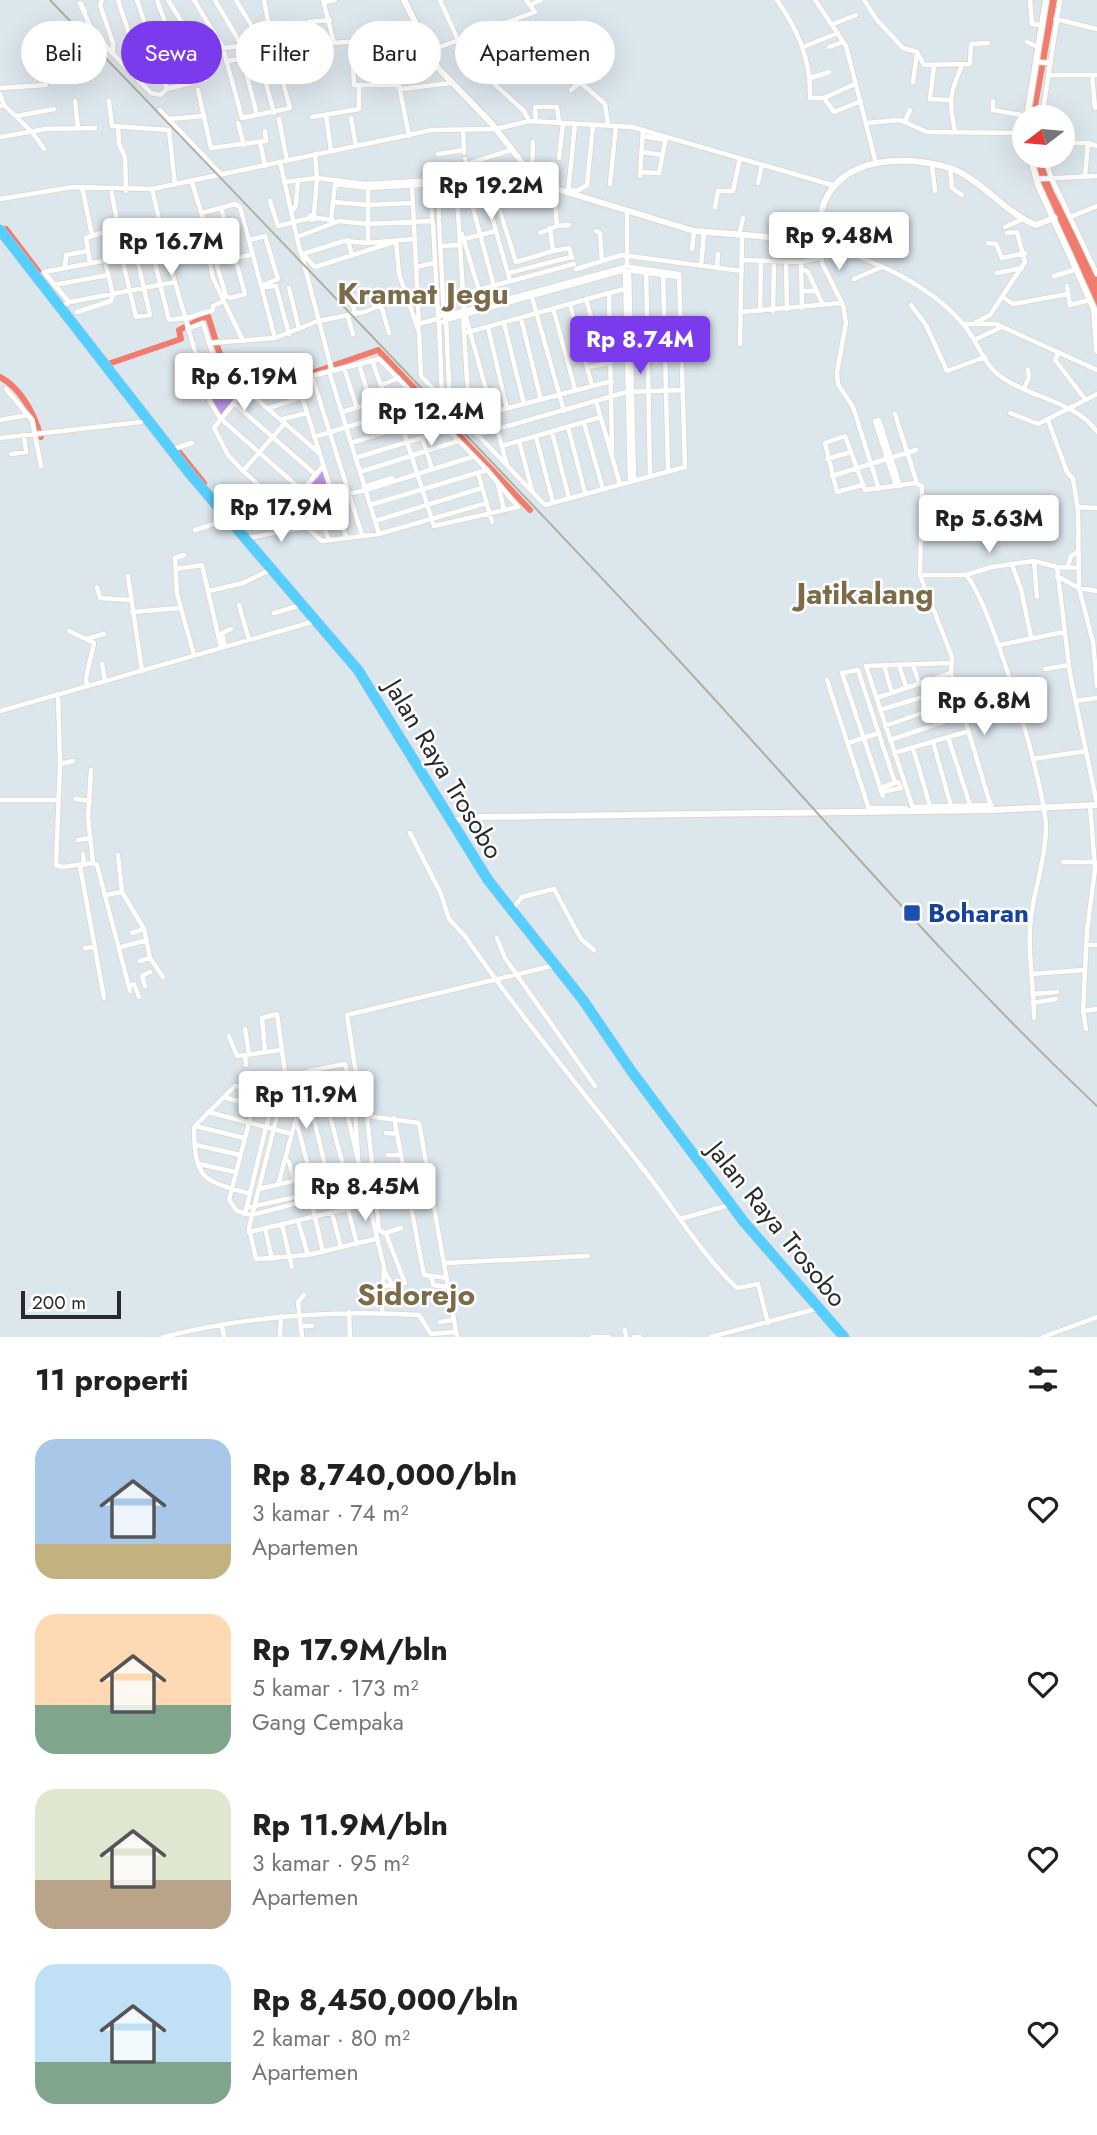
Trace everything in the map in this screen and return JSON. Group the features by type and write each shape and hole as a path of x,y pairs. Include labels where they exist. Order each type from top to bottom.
{"highway":[{"name":"Jalan Raya Trosobo","path":"1,233 64,305 171,449 246,539 268,571 358,670 453,820 484,881 555,967 719,1190 815,1309 844,1337"},
{"name":"Jalan Raya Trosobo","path":"1,233 141,422 171,449 219,505 268,571 372,697 514,909 726,1206 839,1337"}],"main road":[{"path":"404,0 414,21"},
{"path":"1029,105 1046,0"},
{"path":"441,69 532,173 554,189 694,231 820,241 819,211 832,185 837,179 876,161 950,168 1023,219 1036,225 1054,218"},
{"path":"1033,168 1074,270 1091,299 1097,351"},
{"path":"453,820 870,810 1045,809 1095,805"}],"street":[{"path":"102,0 100,5 113,43 113,53"},
{"path":"118,0 125,21"},
{"path":"137,0 167,89"},
{"path":"157,0 165,21"},
{"path":"168,0 200,51 236,47"},
{"path":"194,0 223,48 242,118 290,108 283,84"},
{"path":"215,0 236,36"},
{"path":"236,0 249,21"},
{"path":"264,0 268,21"},
{"path":"335,0 323,1 334,43 348,42"},
{"path":"440,0 455,32"},
{"path":"511,21 535,12 528,2 541,0"},
{"path":"777,0 793,23 803,47 810,78 810,98 824,98 855,84"},
{"path":"815,0 843,42 876,161"},
{"path":"864,0 877,20 903,48 917,52"},
{"path":"1030,0 1032,24 1041,25"},
{"path":"1044,105 1060,0"},
{"path":"85,11 92,31 121,61"},
{"path":"833,24 856,15"},
{"path":"1056,19 1097,29"},
{"path":"320,21 330,20"},
{"path":"803,47 838,33"},
{"path":"829,47 843,42"},
{"path":"917,52 922,64 970,64 971,44 988,43"},
{"path":"1027,43 1038,47"},
{"path":"913,82 917,52"},
{"path":"226,61 236,60"},
{"path":"1037,62 1049,63"},
{"path":"955,131 949,100 962,65"},
{"path":"934,66 930,99 949,100"},
{"path":"810,78 829,72"},
{"path":"1049,75 1095,75 1095,108"},
{"path":"400,89 452,82"},
{"path":"571,90 580,82 605,104 608,125"},
{"path":"143,84 152,95 184,84"},
{"path":"249,84 257,115"},
{"path":"266,84 274,113"},
{"path":"353,84 397,84 408,136"},
{"path":"494,84 520,107 529,121"},
{"path":"0,88 46,85"},
{"path":"312,117 359,109 359,85"},
{"path":"198,90 211,148 266,141 265,131"},
{"path":"0,94 2,105 17,116 44,149"},
{"path":"824,98 834,112 861,101"},
{"path":"75,101 78,128"},
{"path":"109,101 112,125 169,130 175,185"},
{"path":"993,101 993,110 1012,113"},
{"path":"520,107 558,108 561,123 559,158"},
{"path":"535,107 536,121"},
{"path":"17,116 54,109"},
{"path":"160,110 221,174"},
{"path":"905,121 910,110"},
{"path":"326,115 331,150"},
{"path":"169,119 204,116"},
{"path":"351,118 356,146"},
{"path":"279,119 287,161"},
{"path":"0,199 82,187 126,191 152,189 432,130 496,129 529,121 616,126 832,185"},
{"path":"867,123 905,121 928,132 1012,133"},
{"path":"238,123 244,145"},
{"path":"575,124 568,192 588,187 593,125"},
{"path":"118,126 119,144 125,157 126,191"},
{"path":"610,184 616,126"},
{"path":"0,137 95,128"},
{"path":"463,130 468,180 494,286"},
{"path":"643,133 640,174 659,173 665,138"},
{"path":"260,142 265,166"},
{"path":"532,173 533,142"},
{"path":"1075,143 1097,146"},
{"path":"1085,176 1088,143"},
{"path":"439,154 465,156 511,150"},
{"path":"642,152 662,155"},
{"path":"313,216 317,178 315,154"},
{"path":"715,207 718,191 733,191 740,158"},
{"path":"280,162 342,412 379,534"},
{"path":"452,164 461,230 464,313 507,465"},
{"path":"758,183 762,165"},
{"path":"932,165 935,191"},
{"path":"950,168 952,188 962,195"},
{"path":"1048,168 1097,274"},
{"path":"335,182 456,182 489,176 516,262 568,247 579,279"},
{"path":"1036,179 1097,176"},
{"path":"284,182 317,178 368,188 412,186 430,182"},
{"path":"291,211 296,205 298,180"},
{"path":"468,180 482,181 510,281"},
{"path":"192,182 227,297 244,295 221,208"},
{"path":"331,220 335,182"},
{"path":"430,182 441,246 442,399"},
{"path":"438,182 434,263 450,407"},
{"path":"412,186 421,376 470,428 480,434 545,505 685,467 679,277 627,269 579,279 532,294"},
{"path":"82,187 92,235"},
{"path":"368,188 368,243"},
{"path":"111,189 117,221 134,255 151,315 139,318 129,292 122,258"},
{"path":"152,189 186,324 209,400 220,418 314,502 329,540"},
{"path":"554,189 557,226"},
{"path":"270,201 278,226 313,216 367,224 435,220"},
{"path":"334,202 368,205 412,203"},
{"path":"202,214 239,206 263,286 275,338"},
{"path":"1070,216 1097,206"},
{"path":"627,211 630,392"},
{"path":"202,214 211,272 243,341"},
{"path":"740,344 740,236 743,218"},
{"path":"975,323 991,314 1023,268 1025,253 1017,232 1006,230 1023,219"},
{"path":"494,223 503,220"},
{"path":"134,221 149,252 169,320 186,324 203,323 220,378"},
{"path":"297,237 340,221"},
{"path":"540,233 557,226 569,225"},
{"path":"550,228 553,251"},
{"path":"461,230 479,290"},
{"path":"464,239 496,230"},
{"path":"596,231 600,233 603,261"},
{"path":"691,249 694,231"},
{"path":"90,263 86,239 92,235 106,233 114,259"},
{"path":"701,266 704,233"},
{"path":"250,240 265,236 278,279 263,286"},
{"path":"302,253 348,240 368,243 413,239"},
{"path":"348,240 352,256"},
{"path":"879,489 853,407 838,384 838,362 846,323 842,303 820,258 820,241 882,267 926,290 964,324 1000,376 1024,390 1069,409 1097,432"},
{"path":"302,253 316,267 395,242"},
{"path":"395,242 398,270 418,326"},
{"path":"988,243 996,244 1002,258 1025,253"},
{"path":"441,246 460,245"},
{"path":"166,249 44,272 64,305 175,282"},
{"path":"65,267 66,255 88,251"},
{"path":"217,263 253,254"},
{"path":"717,268 718,254"},
{"path":"463,294 603,261 616,255 742,271"},
{"path":"508,273 572,257"},
{"path":"741,260 802,262 820,258"},
{"path":"77,312 107,304 113,295 105,261"},
{"path":"760,311 761,261"},
{"path":"773,311 774,262"},
{"path":"786,262 787,309"},
{"path":"802,262 802,308"},
{"path":"416,267 434,263"},
{"path":"854,279 882,267"},
{"path":"997,273 1023,268"},
{"path":"627,269 625,289 632,481"},
{"path":"418,326 627,269"},
{"path":"802,270 808,272 823,305"},
{"path":"1054,276 1074,270"},
{"path":"646,271 650,475"},
{"path":"663,274 668,471"},
{"path":"54,285 108,275"},
{"path":"263,286 276,286 289,334"},
{"path":"1067,286 1071,305 1091,299"},
{"path":"289,288 299,329"},
{"path":"468,332 625,289"},
{"path":"350,290 355,314"},
{"path":"802,291 816,291"},
{"path":"609,293 612,455"},
{"path":"532,294 564,411"},
{"path":"1004,298 1013,304 1068,294"},
{"path":"211,343 275,338 318,321 348,317 406,295"},
{"path":"586,299 595,331"},
{"path":"186,324 224,301"},
{"path":"740,312 842,303"},
{"path":"570,304 592,385"},
{"path":"911,304 926,325 946,370 985,357"},
{"path":"381,305 389,333"},
{"path":"553,308 575,389"},
{"path":"991,314 996,324"},
{"path":"348,317 353,334"},
{"path":"521,318 541,400"},
{"path":"504,323 524,404"},
{"path":"964,324 996,324 1097,370"},
{"path":"578,336 610,326"},
{"path":"488,327 507,409"},
{"path":"974,340 1002,327"},
{"path":"468,332 470,428"},
{"path":"631,333 682,333"},
{"path":"583,352 610,344"},
{"path":"1059,352 1055,360 1085,400"},
{"path":"254,396 331,369 379,359 519,506 435,526 393,398"},
{"path":"372,360 386,400"},
{"path":"588,367 611,363"},
{"path":"359,364 371,404"},
{"path":"376,370 387,366"},
{"path":"344,368 357,408"},
{"path":"1024,390 1028,370"},
{"path":"189,383 244,375 246,389 319,453"},
{"path":"312,376 362,536"},
{"path":"382,385 398,378"},
{"path":"297,381 346,537"},
{"path":"493,412 612,381"},
{"path":"468,388 480,434"},
{"path":"6,389 29,415 39,434 41,466"},
{"path":"246,389 214,428 228,455 243,471 322,540 379,534 487,503"},
{"path":"480,434 630,392 682,390"},
{"path":"342,412 410,392"},
{"path":"1010,413 1034,424 1048,420 1097,394"},
{"path":"268,408 302,397"},
{"path":"596,401 620,484"},
{"path":"235,404 316,475"},
{"path":"314,437 423,404"},
{"path":"243,471 284,421 307,413"},
{"path":"895,414 917,483 923,489 920,575 949,648 951,673 992,808 970,805 930,806 913,810 866,666 950,663"},
{"path":"0,420 29,415"},
{"path":"351,443 434,416"},
{"path":"502,446 601,417"},
{"path":"889,459 878,420 875,421 898,486"},
{"path":"1048,420 1067,472 1073,478 1078,507 1079,588 1094,647 1097,686"},
{"path":"0,438 141,422"},
{"path":"584,422 603,489"},
{"path":"568,427 585,493"},
{"path":"296,432 311,428"},
{"path":"355,458 447,429"},
{"path":"552,432 569,498"},
{"path":"862,485 837,492 825,443 845,434 865,490 917,483"},
{"path":"11,454 26,452 24,436"},
{"path":"422,437 434,467"},
{"path":"536,437 553,502"},
{"path":"360,472 458,441"},
{"path":"519,441 532,491"},
{"path":"171,449 192,443"},
{"path":"832,476 916,450"},
{"path":"827,459 851,453"},
{"path":"195,530 285,506 314,502 472,456"},
{"path":"302,491 323,466"},
{"path":"370,505 487,470"},
{"path":"478,473 492,522"},
{"path":"498,482 504,510"},
{"path":"219,505 263,486"},
{"path":"375,521 482,488"},
{"path":"1078,507 1097,508"},
{"path":"456,512 459,522"},
{"path":"246,539 308,527"},
{"path":"1068,566 1071,556 1078,552"},
{"path":"184,555 175,558 176,569 181,608 194,655"},
{"path":"920,575 966,575 1034,561 1056,567 1079,568"},
{"path":"1034,561 1037,597"},
{"path":"176,569 202,565 223,647"},
{"path":"1012,565 1021,589 1031,637"},
{"path":"1056,567 1069,665 1095,805 1095,862 1084,970 1083,1011 1086,1029"},
{"path":"209,591 243,583 268,571"},
{"path":"966,575 976,588 999,645 1045,809 1045,842 1030,925 1032,1003 1035,1016"},
{"path":"128,576 142,671"},
{"path":"1057,576 1079,588 1097,591"},
{"path":"97,587 100,598 130,600"},
{"path":"240,605 249,640"},
{"path":"274,613 298,606"},
{"path":"132,612 181,608"},
{"path":"0,711 312,622"},
{"path":"223,647 222,634 231,629"},
{"path":"69,631 89,638 104,634"},
{"path":"999,645 1064,632"},
{"path":"85,687 94,647 89,638"},
{"path":"102,664 106,681"},
{"path":"913,664 919,683"},
{"path":"884,665 892,692"},
{"path":"899,665 906,687"},
{"path":"1045,669 1069,665"},
{"path":"881,792 842,673 857,669 895,783"},
{"path":"876,698 951,673"},
{"path":"827,680 870,810"},
{"path":"880,710 955,687"},
{"path":"58,694 60,764 56,864 62,867 93,863"},
{"path":"1076,701 1097,698"},
{"path":"885,726 959,700"},
{"path":"890,740 964,715"},
{"path":"894,753 969,731"},
{"path":"848,743 879,733"},
{"path":"948,737 970,805"},
{"path":"933,742 951,806"},
{"path":"914,748 930,806"},
{"path":"1032,760 1086,751"},
{"path":"60,764 73,761"},
{"path":"91,770 90,838 93,863 97,865 131,987 139,997"},
{"path":"895,783 900,783 900,790 881,792 895,783"},
{"path":"76,799 90,801"},
{"path":"0,800 58,800"},
{"path":"410,833 451,923 465,936 548,1051 735,1287 758,1284 768,1323"},
{"path":"78,840 90,838"},
{"path":"83,854 82,865 104,998"},
{"path":"118,855 122,892 144,929 150,958 163,977"},
{"path":"1063,862 1095,862"},
{"path":"514,909 522,897 554,889 581,939 594,950"},
{"path":"106,895 122,892"},
{"path":"132,933 144,929"},
{"path":"496,938 505,958 595,1086"},
{"path":"121,947 147,940"},
{"path":"1086,945 1097,945"},
{"path":"85,948 96,947"},
{"path":"140,961 150,958"},
{"path":"163,1337 300,1313 349,1312 419,1315 431,1336 456,1334 419,1123 367,1116 362,1112 347,1014 402,1004 495,979 555,967"},
{"path":"1031,974 1084,970"},
{"path":"131,987 150,972"},
{"path":"142,979 145,986"},
{"path":"1032,995 1057,992"},
{"path":"1032,1003 1056,999"},
{"path":"1083,1011 1097,1009"},
{"path":"265,1052 261,1019 276,1014 283,1081 248,1232 256,1259 308,1255 375,1239"},
{"path":"245,1028 246,1066"},
{"path":"229,1036 236,1055 280,1050"},
{"path":"358,1157 360,1153 354,1098 345,1063 309,1071 283,1081 260,1084 229,1202 237,1211 253,1212 363,1184"},
{"path":"278,1185 309,1071"},
{"path":"246,1211 266,1126 283,1081"},
{"path":"302,1093 350,1081"},
{"path":"250,1194 211,1184 202,1174 198,1163 195,1126 237,1085 258,1089"},
{"path":"224,1097 254,1106"},
{"path":"297,1115 311,1108 354,1098"},
{"path":"344,1101 367,1204 405,1283 384,1286"},
{"path":"327,1105 344,1169"},
{"path":"311,1108 327,1173"},
{"path":"208,1112 292,1135"},
{"path":"297,1115 323,1252"},
{"path":"367,1116 379,1231 375,1239 384,1270 393,1286"},
{"path":"394,1118 424,1275 447,1278"},
{"path":"195,1126 244,1138"},
{"path":"386,1133 397,1134"},
{"path":"196,1145 240,1156"},
{"path":"388,1155 401,1155"},
{"path":"285,1159 289,1162 294,1181"},
{"path":"198,1163 235,1172"},
{"path":"259,1189 359,1165"},
{"path":"248,1232 367,1204"},
{"path":"680,1219 726,1206"},
{"path":"348,1209 357,1244"},
{"path":"332,1213 341,1247"},
{"path":"299,1221 308,1255"},
{"path":"282,1225 292,1267"},
{"path":"265,1228 272,1259"},
{"path":"379,1231 401,1228"},
{"path":"444,1263 587,1256"},
{"path":"383,1313 384,1270"},
{"path":"431,1277 433,1285 448,1287"},
{"path":"301,1337 298,1302 304,1296"},
{"path":"711,1337 815,1309"},
{"path":"349,1312 350,1337"},
{"path":"278,1316 280,1337"},
{"path":"1043,1337 1097,1317"},
{"path":"440,1322 453,1320"},
{"path":"222,1326 224,1337"},
{"path":"301,1326 312,1326"},
{"path":"592,1337 609,1337"},
{"path":"634,1337 640,1337"}],"shaded area":[{"path":"1047,0 1057,0 1038,105 1029,105"},
{"path":"1035,168 1045,168 1052,188 1097,277 1097,334 1094,310 1079,265"},
{"path":"245,376 245,389 221,417 207,396 204,382"},
{"path":"323,466 333,496 314,501 302,491"}],"waterway":[{"path":"6,229 38,271"},
{"path":"108,364 181,339 179,330 208,316 222,361 226,364 242,361 247,364 248,384 254,389 277,385 378,350 530,510"},
{"path":"0,377 15,388 26,403 41,437"},
{"path":"180,453 204,483"}],"railway":[{"path":"50,0 673,654 987,997 1097,1106"}],"place":[{"name":"Boharan","path":"912,913"}],"district":[{"name":"Kramat Jegu","path":"423,294"},
{"name":"Jatikalang","path":"865,594"},
{"name":"Sidorejo","path":"416,1295"}]}
